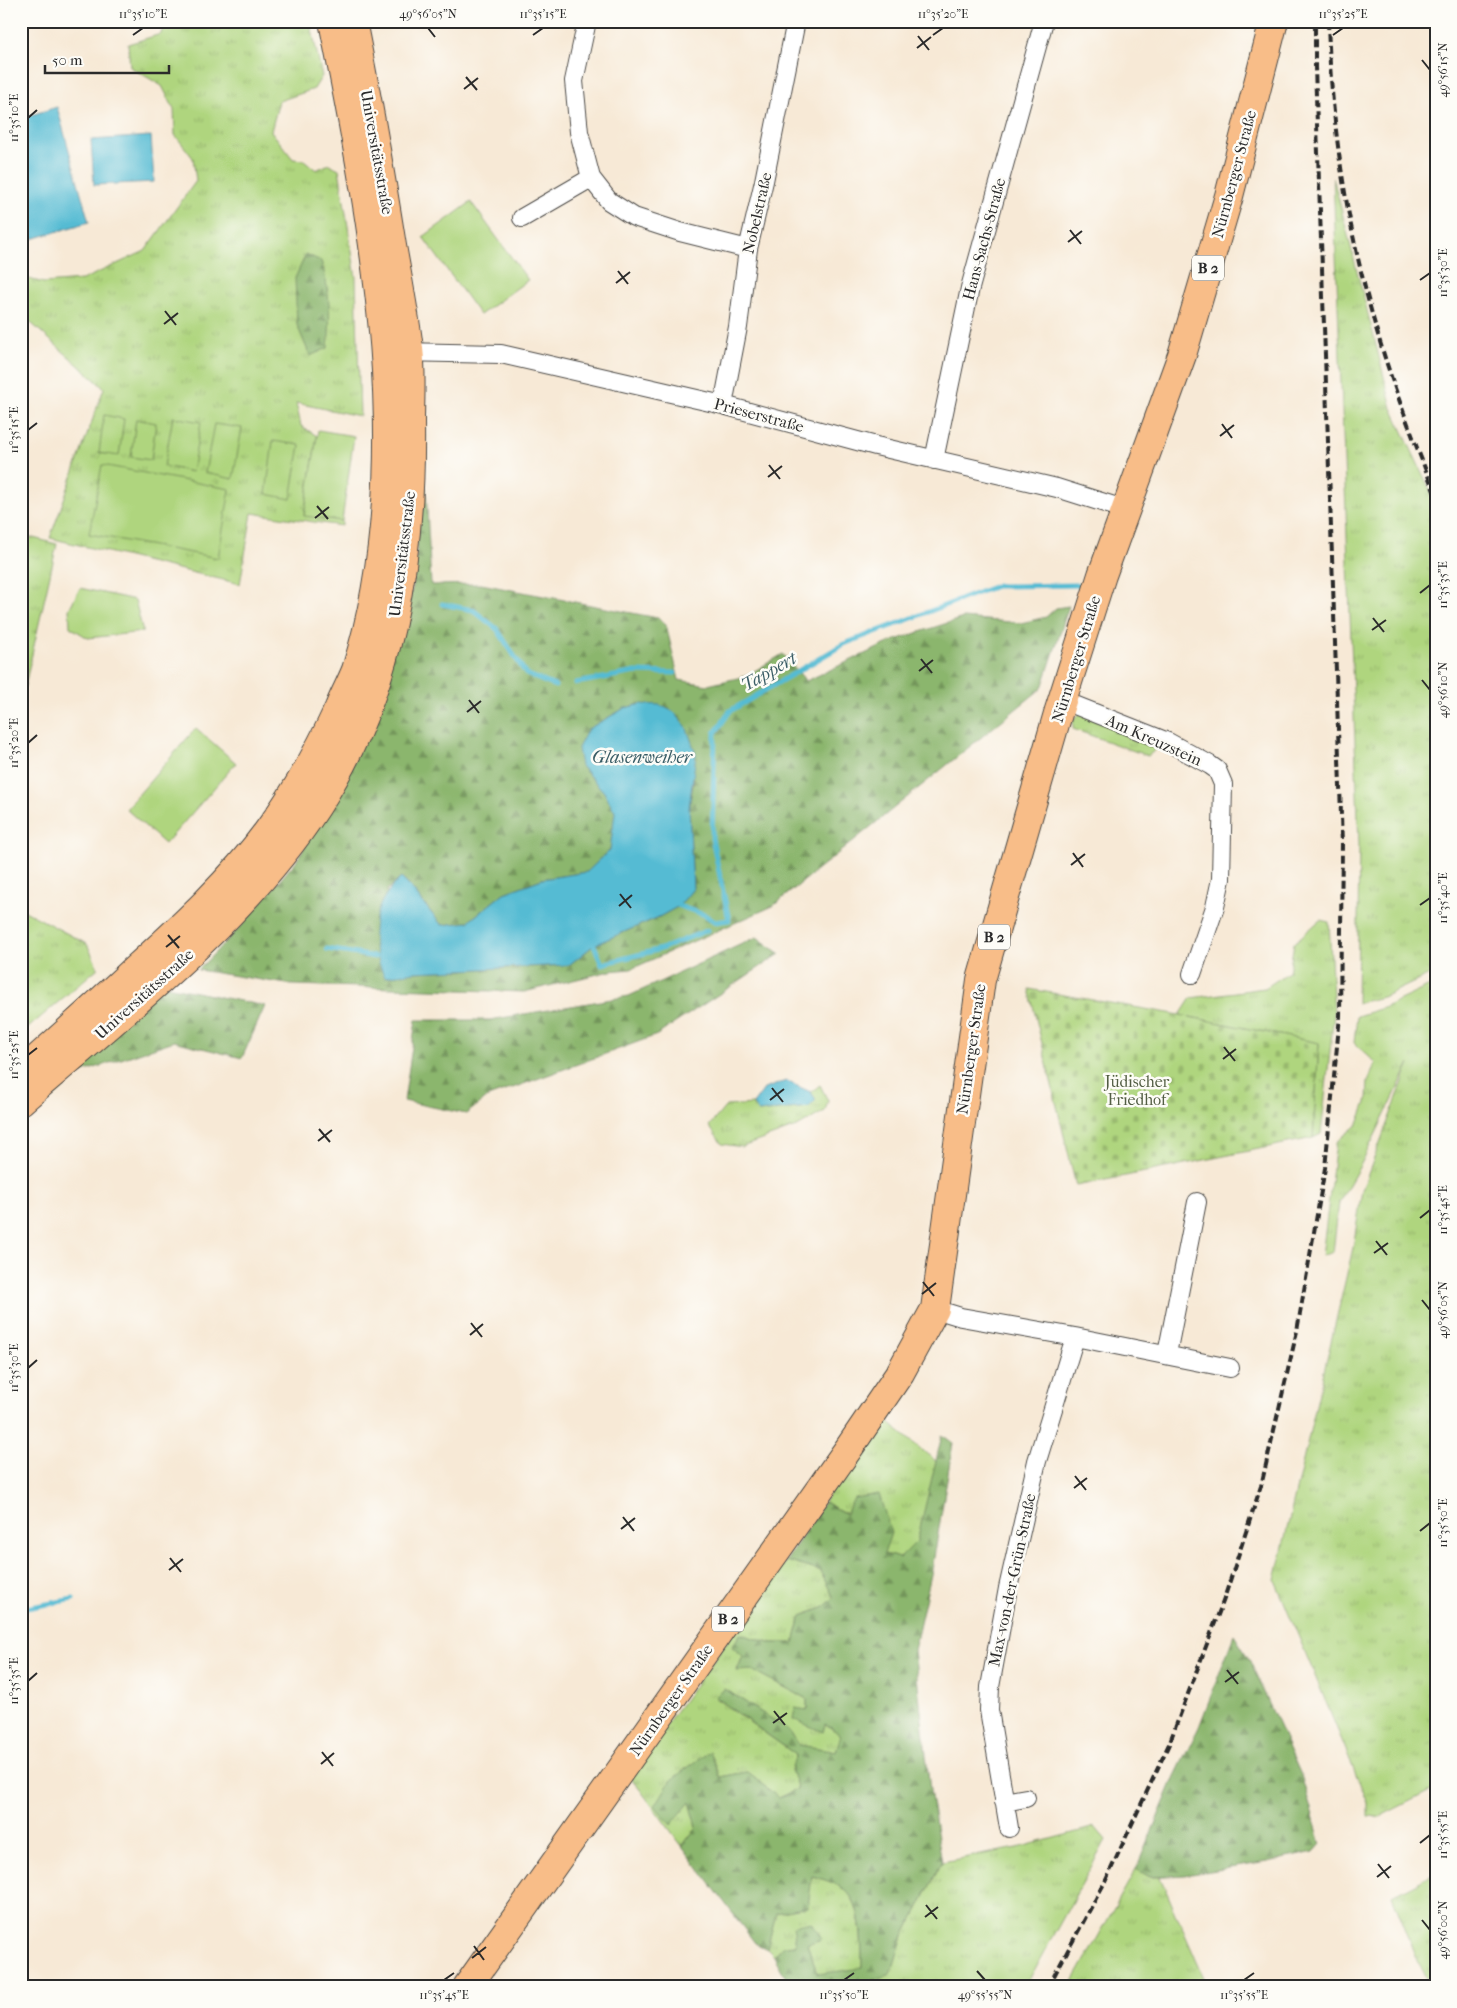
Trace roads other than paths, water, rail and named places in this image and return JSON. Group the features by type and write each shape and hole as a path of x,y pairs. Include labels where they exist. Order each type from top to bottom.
{"main road":[{"name":"Universitätsstraße","path":"21,1073 163,944 221,887 267,833 322,746 354,673 367,630 384,523 387,462 398,352 374,255 354,131 332,21"},
{"name":"Universitätsstraße","path":"21,1101 188,954 233,909 282,852 316,807 342,762 364,713 391,633 401,581 411,473 370,110 352,21"},
{"name":"Nürnberger Straße","path":"467,1987 849,1448 900,1373 935,1309 979,988 1062,700 1102,575 1182,355 1224,215 1274,21"}],"street":[{"path":"587,21 574,81 579,132 592,178 609,201 634,217 680,232 748,249"},
{"name":"Nobelstraße","path":"722,405 738,327 748,249 764,181 796,21"},
{"name":"Hans-Sachs-Straße","path":"934,460 970,288 1044,21"},
{"path":"522,218 592,178"},
{"name":"Prieserstraße","path":"398,352 501,354 722,405 934,460 1057,488 1127,510"},
{"name":"Am Kreuzstein","path":"1062,700 1168,742 1217,770 1224,784 1221,879 1215,907 1192,974"},
{"path":"1167,1354 1197,1202"},
{"path":"935,1309 986,1322 1167,1354 1230,1368"},
{"name":"Max-von-der-Grün-Straße","path":"1008,1828 989,1710 990,1686 1008,1588 1037,1461 1075,1337"},
{"path":"1004,1802 1026,1798"}],"water":[{"path":"57,107 89,222 32,239 21,200 21,118"},
{"path":"151,136 154,182 94,185 91,140"},
{"name":"Glasenweiher","path":"641,704 660,705 674,712 686,726 696,754 689,807 693,889 679,906 659,917 594,945 569,965 414,972 385,977 379,964 376,950 375,924 383,900 401,878 442,925 468,922 504,893 542,879 587,872 610,850 615,812 604,792 581,766 578,748 588,729 625,708"},
{"path":"786,1081 811,1092 816,1100 809,1107 758,1112 753,1104 764,1089"}],"waterway":[{"name":"Tappert","path":"679,906 705,915 715,922 729,920 712,838 715,733 730,711 844,644 996,586 1078,585"},
{"path":"442,604 473,610 497,629 526,674 555,686"},
{"path":"576,683 636,672 675,673"},
{"name":"Tappert","path":"594,945 602,964 661,949 708,930"},
{"path":"327,949 375,957"},
{"name":"Tappert","path":"21,1609 73,1599"}],"railway":[{"path":"1048,1987 1106,1880 1169,1744 1224,1599 1261,1486 1297,1331 1325,1168 1340,1016 1342,844 1315,67 1315,21"},
{"path":"1328,21 1337,140 1358,258 1367,297 1391,376 1436,496"}],"park label":[{"name":"Jüdischer Friedhof","path":"1137,1090"}]}
